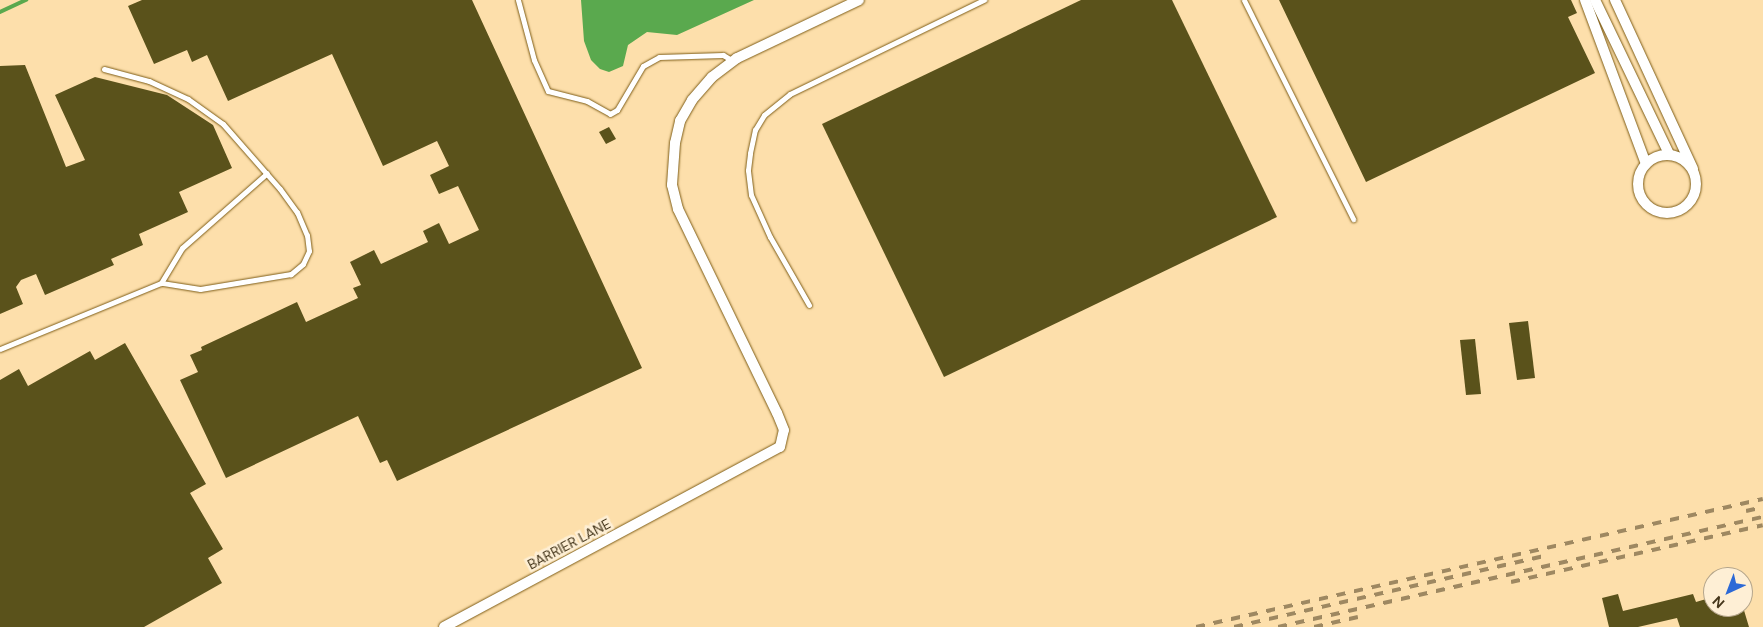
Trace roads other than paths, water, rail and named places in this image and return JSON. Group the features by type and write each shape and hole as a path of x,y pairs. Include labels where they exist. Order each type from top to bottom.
{"street":[{"path":"734,61 859,0"},
{"path":"1585,0 1646,164"},
{"path":"1595,0 1669,154"},
{"path":"1615,0 1693,169 1697,188 1694,197 1681,210 1662,213 1645,203 1640,195 1639,176 1646,164 1659,156 1669,154 1686,161 1693,169"},
{"name":"BARRIER LANE","path":"444,627 707,486 771,454 784,439 784,430 777,413 678,209 672,185 672,163 680,121 692,100 712,77 734,61"}],"lane":[{"path":"518,0 534,60 548,91 587,101 610,114 617,110 643,66 660,57 723,55 734,61"},
{"path":"809,305 770,237 751,195 749,162 760,122 775,103 790,94 984,0"},
{"path":"1244,0 1353,219"},
{"path":"0,349 161,283 200,290 291,274 303,264 309,251 307,235 297,212 267,173 223,124 188,99 149,81 104,69"},
{"path":"161,283 182,248 267,173"}],"waterway":[{"path":"0,12 26,0"}],"railway":[{"path":"1196,627 1763,499"},
{"path":"1746,511 1763,507"},
{"path":"1278,627 1763,517"},
{"path":"1511,582 1763,525"},
{"path":"1234,627 1543,556"},
{"path":"1314,627 1358,617"}]}
